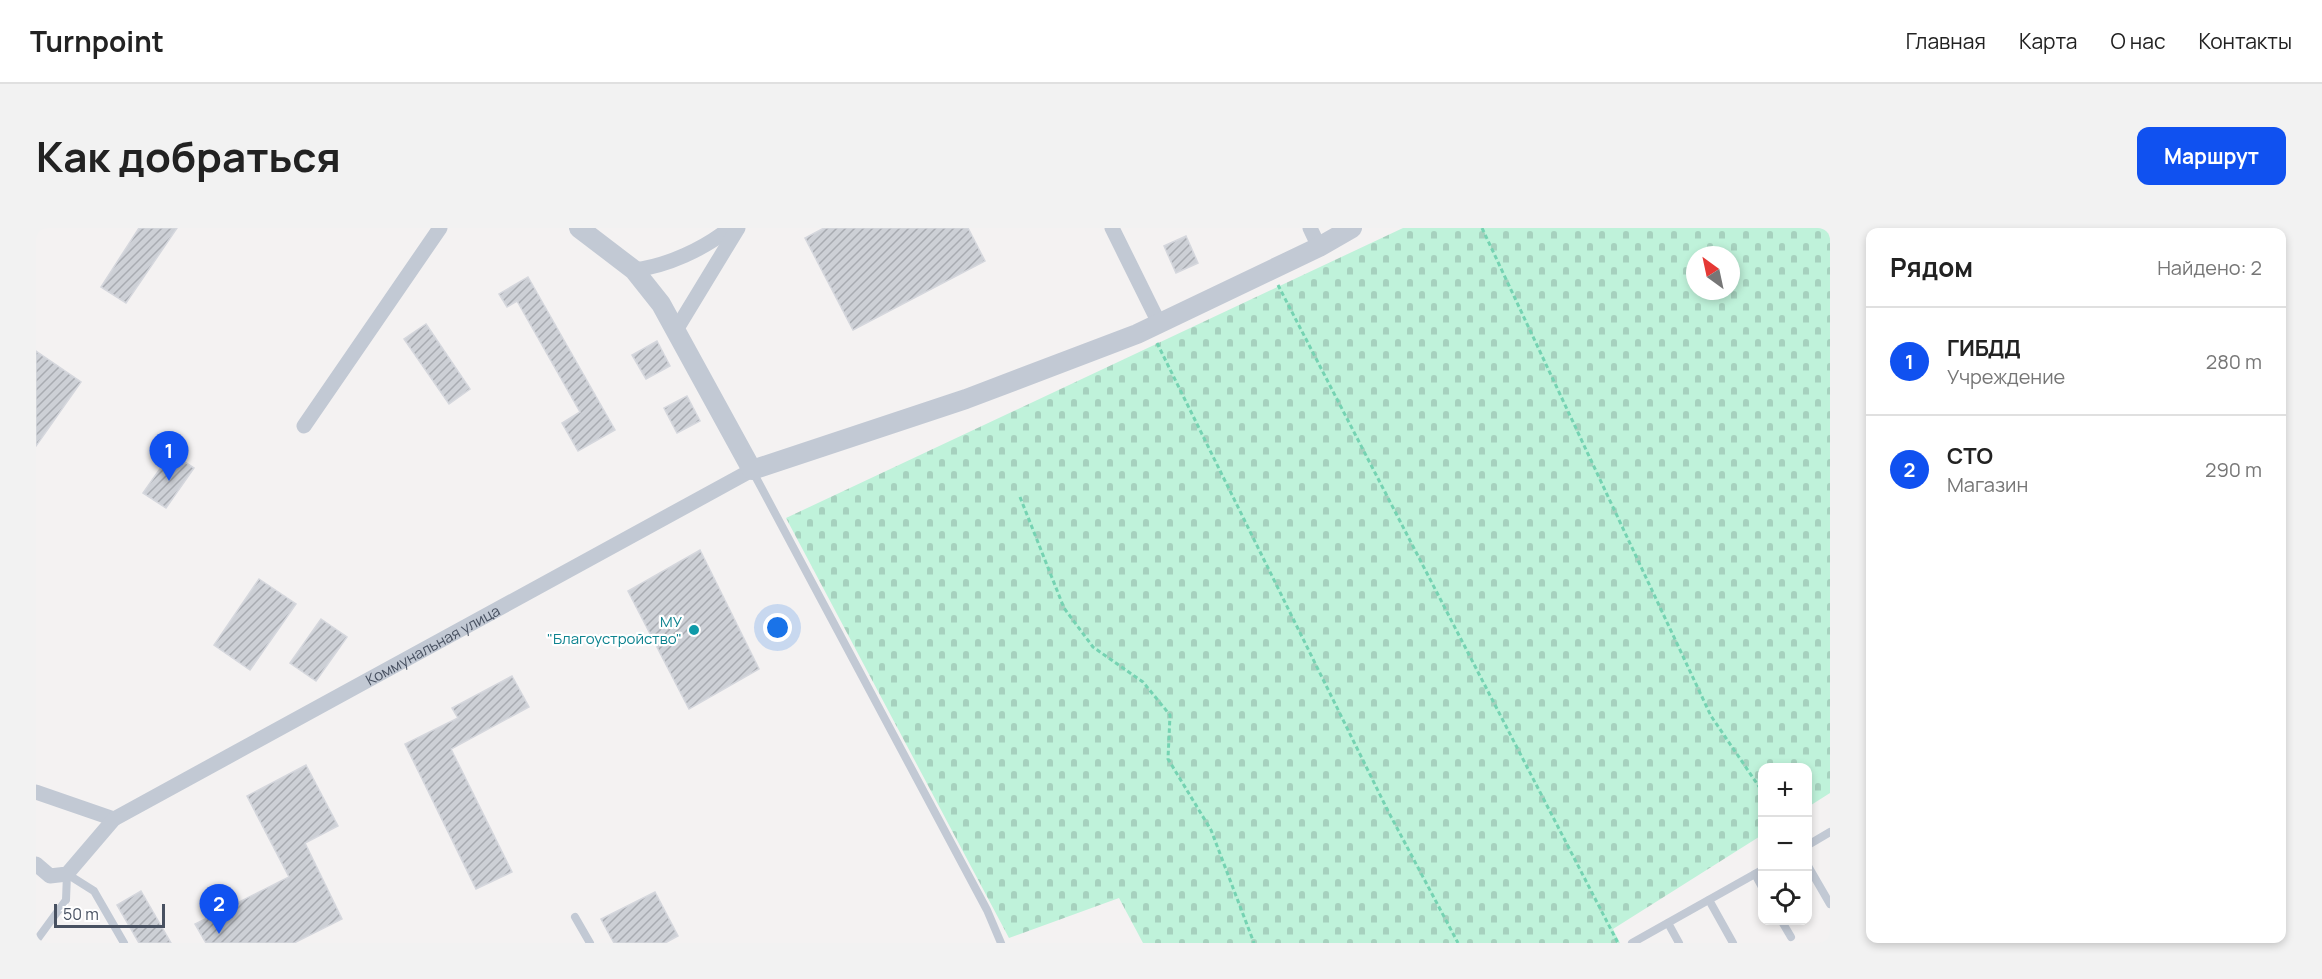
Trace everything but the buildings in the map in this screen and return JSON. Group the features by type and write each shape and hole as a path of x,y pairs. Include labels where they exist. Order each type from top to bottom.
{"street":[{"path":"304,426 440,228"},
{"path":"579,228 634,270 661,304 752,470 966,399 1154,326 1319,247 1352,228"},
{"path":"634,270 656,268 730,228"},
{"path":"676,330 738,228"},
{"path":"1112,228 1154,326"},
{"path":"1310,228 1319,247"},
{"name":"Коммунальная улица","path":"114,819 752,470"},
{"path":"36,792 114,819 67,874 50,876 36,864"}],"lane":[{"path":"752,470 987,910 1001,943"},
{"path":"1812,843 1830,832"},
{"path":"1811,871 1830,903"},
{"path":"1632,943 1758,873"},
{"path":"36,941 66,900 67,874 94,891 124,943"},
{"path":"1709,900 1733,943"},
{"path":"575,917 590,943"},
{"path":"1668,923 1679,943"},
{"path":"1784,925 1791,937"}],"path":[{"path":"1482,228 1711,716 1758,785"},
{"path":"1270,270 1618,943"},
{"path":"1154,326 1383,800 1458,943"},
{"path":"1020,498 1064,608 1093,648 1143,682 1170,715 1168,759 1210,830 1254,943"}],"green space":[{"path":"1403,228 1830,228 1830,793 1812,804 1812,763 1758,763 1758,838 1613,929 1620,943 1143,943 1119,898 1009,938 786,518"}],"place":[{"name":"ГИБДД","path":"169,481"},
{"name":"МУ \"Благоустройство\"","path":"694,630"},
{"name":"СТО","path":"219,934"}]}
